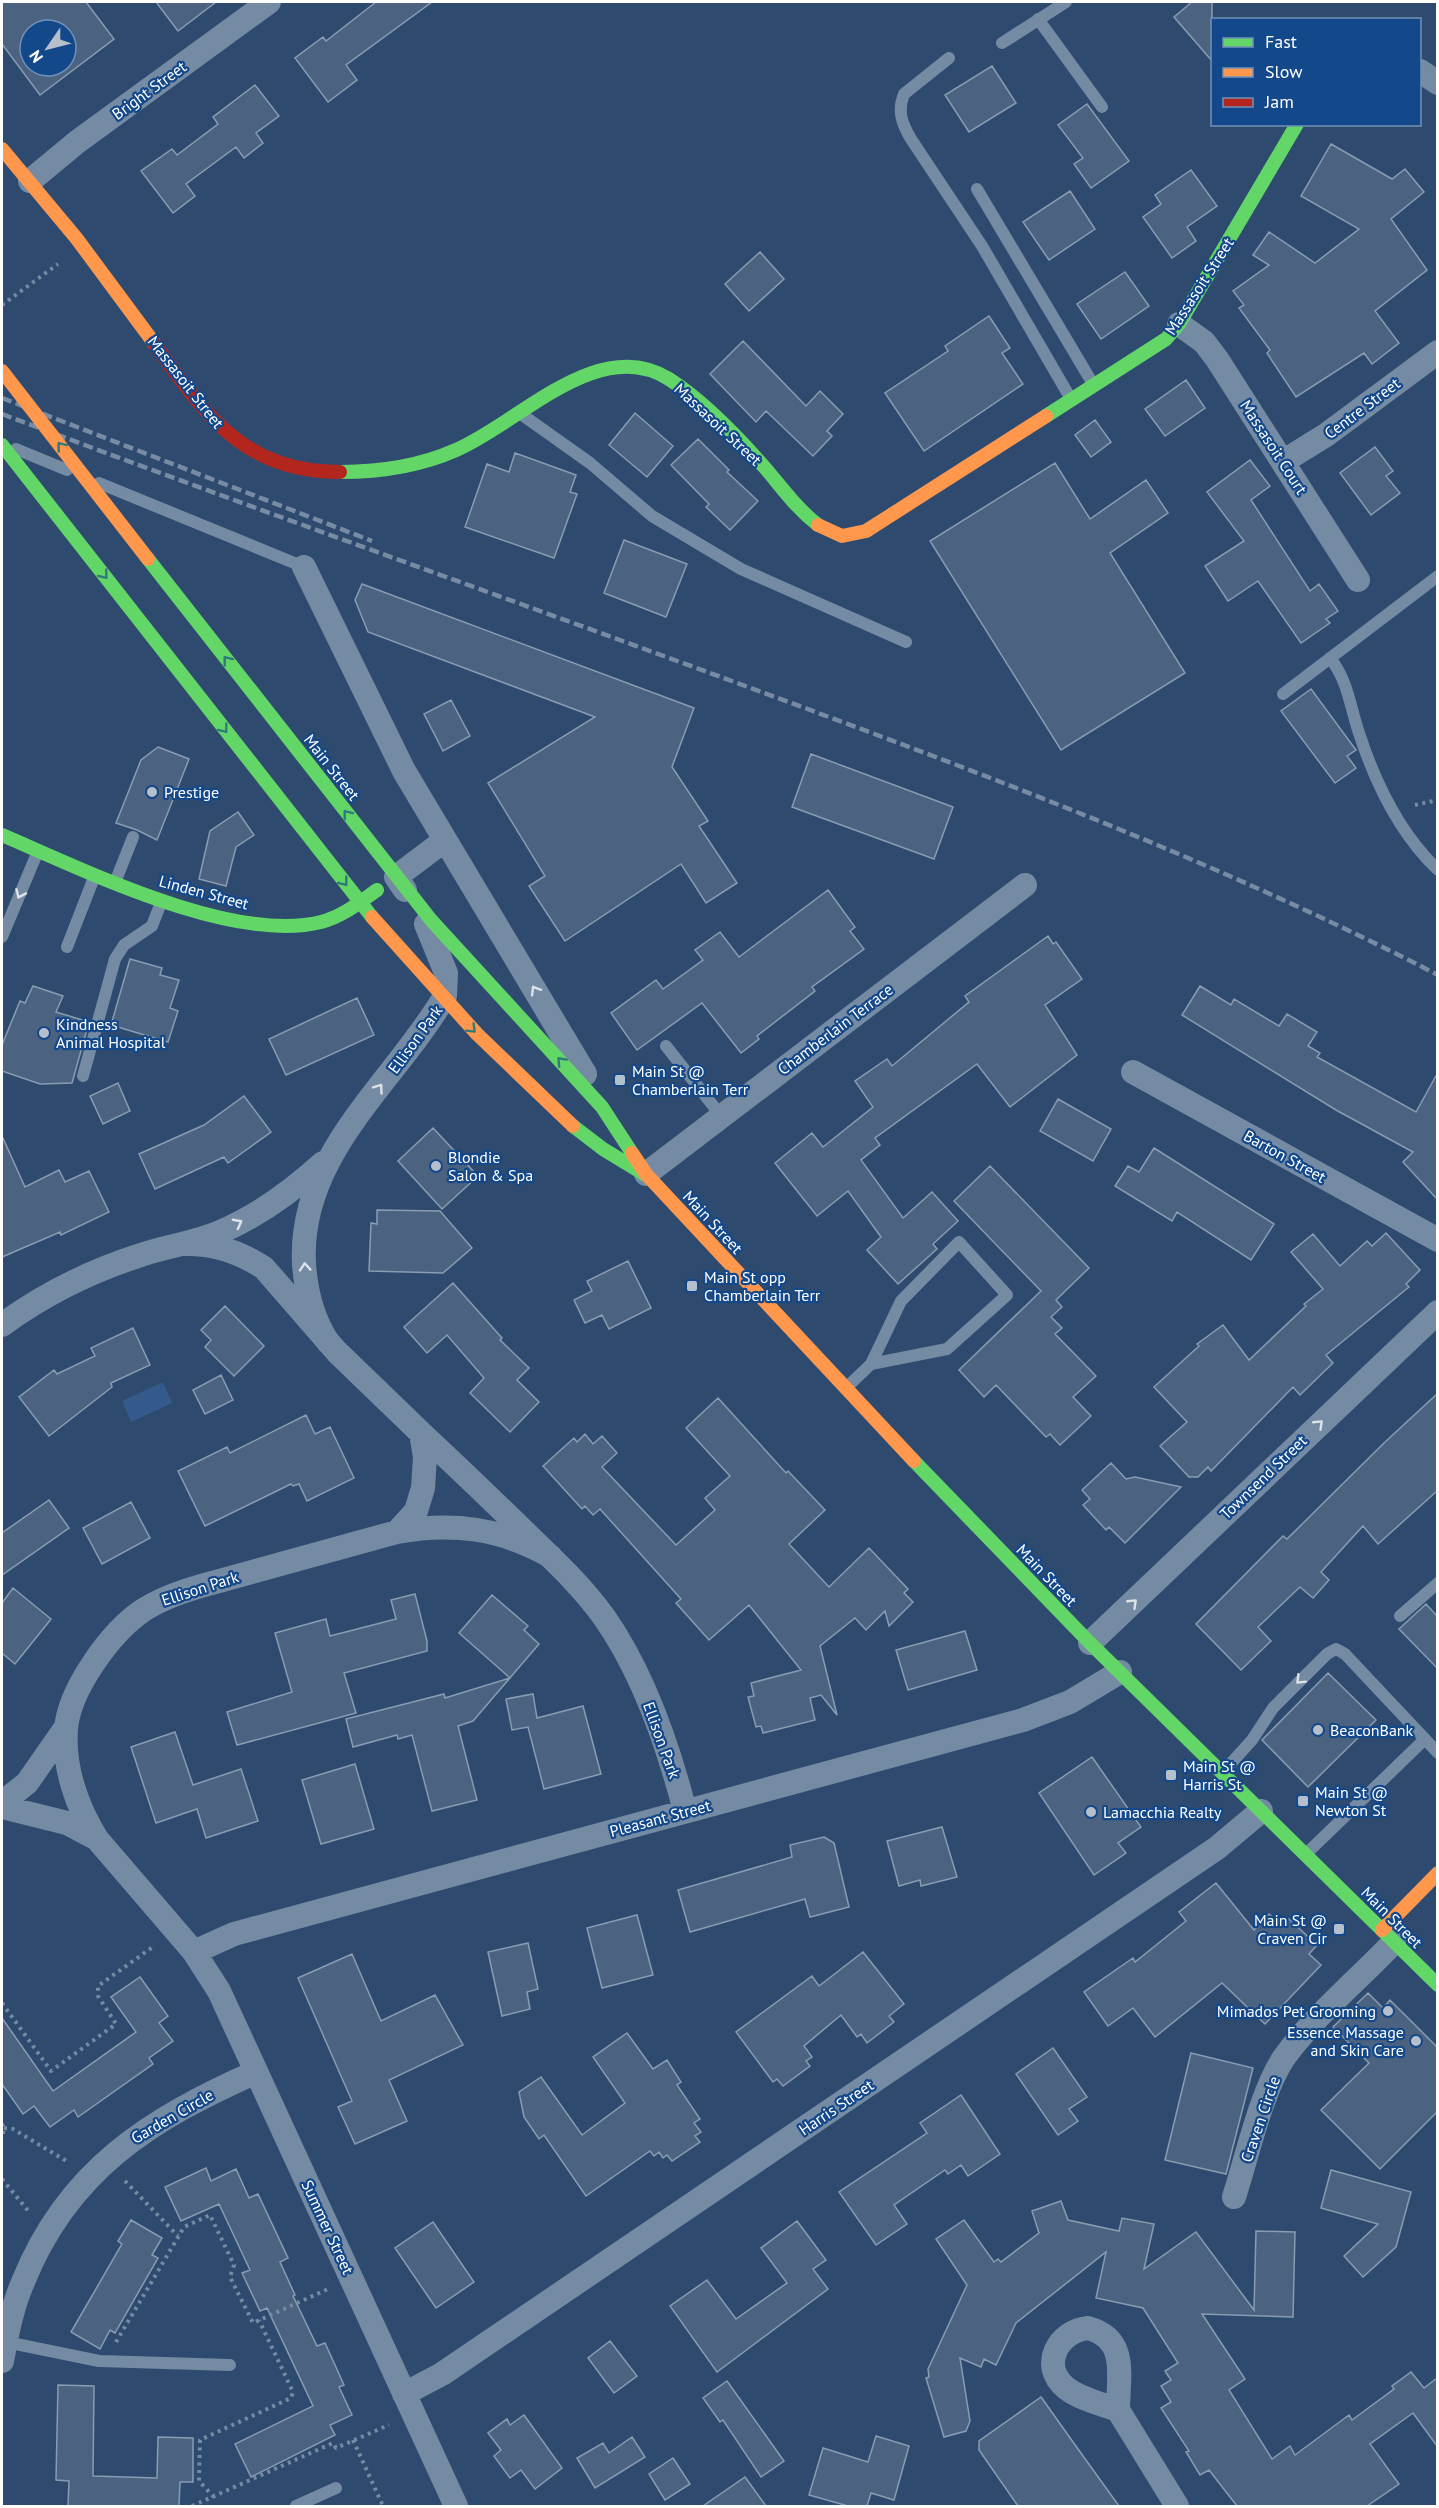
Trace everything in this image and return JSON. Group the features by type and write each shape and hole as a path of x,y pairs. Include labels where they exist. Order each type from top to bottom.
{"main road":[{"name":"Massasoit Street","path":"2,149 78,240 205,412 241,446 264,459 296,469 319,472 386,469 457,450 483,438 568,383 601,369 621,365 659,373 680,387 750,452 805,513 833,532 849,536 874,527 1160,344 1179,324 1296,126"},
{"name":"Main Street","path":"2,371 396,877 431,920 583,1085 619,1130 646,1174 845,1389 1090,1643 1437,1985"},
{"name":"Main Street","path":"2,444 360,902 444,999 564,1118 605,1150 646,1174"},
{"name":"Linden Street","path":"2,835 115,882 163,899 230,918 295,926 322,922 360,902 396,877"},
{"path":"1388,1936 1437,1873"}],"street":[{"name":"Bright Street","path":"30,181 77,142 270,2"},
{"path":"1421,72 1437,83"},
{"name":"Massasoit Court","path":"1179,324 1204,342 1217,359 1358,580"},
{"name":"Centre Street","path":"1284,461 1326,435 1437,352"},
{"path":"304,567 387,740 619,1130"},
{"path":"396,877 445,840"},
{"name":"Ellison Park","path":"2,1325 45,1296 91,1274 125,1260 221,1232 259,1211 300,1183 327,1160 444,999 447,981 442,958 425,923 396,877"},
{"name":"Chamberlain Terrace","path":"646,1174 1025,885"},
{"name":"Barton Street","path":"1133,1072 1437,1240"},
{"name":"Ellison Park","path":"327,1160 311,1199 304,1255 309,1299 318,1327 328,1342"},
{"name":"Ellison Park","path":"184,1244 223,1249 249,1259 264,1268 328,1342 550,1556 593,1602 623,1647 668,1754 685,1810"},
{"name":"Townsend Street","path":"1090,1643 1437,1312"},
{"path":"397,1532 416,1511 423,1488 425,1457 421,1433"},
{"name":"Ellison Park","path":"2,1803 27,1783 66,1727 86,1677 106,1645 132,1618 152,1605 201,1586 397,1532 436,1527 482,1530 520,1541 550,1556"},
{"name":"Pleasant Street","path":"194,1952 234,1934 1023,1720 1086,1694 1120,1672"},
{"name":"Ellison Park","path":"66,1727 71,1779 82,1811 97,1839 194,1952"},
{"name":"Ellison Park","path":"2,1807 67,1823 97,1839"},
{"name":"Harris Street","path":"404,2394 442,2374 1217,1848 1261,1811"},
{"name":"Craven Circle","path":"1234,2197 1270,2087 1283,2060 1388,1936"},
{"name":"Summer Street","path":"194,1952 214,1981 456,2506"},
{"name":"Garden Circle","path":"4,2351 22,2283 36,2253 52,2224 87,2177 127,2142 154,2124 256,2072"},
{"path":"1118,2410 1177,2506"}],"lane":[{"path":"1002,43 1066,2"},
{"path":"1038,19 1102,107"},
{"path":"949,58 904,94 901,102 901,120 910,140 982,246 1072,400"},
{"path":"978,189 1094,386"},
{"path":"520,414 590,463 652,516 741,569 906,642"},
{"path":"2,444 304,567"},
{"path":"1283,694 1437,576"},
{"path":"1330,658 1344,681 1359,734 1383,791 1421,852 1437,870"},
{"path":"115,882 133,837"},
{"path":"2,937 39,850"},
{"path":"67,947 96,874"},
{"path":"83,1076 115,959 124,945 152,926 163,899"},
{"path":"666,1046 722,1116"},
{"path":"845,1389 871,1364 901,1301 959,1242 1007,1295 947,1349 871,1364"},
{"path":"1400,1616 1437,1583"},
{"path":"1222,1773 1252,1740 1273,1708 1327,1654 1336,1649 1345,1654 1437,1753"},
{"path":"1306,1855 1425,1739"},
{"path":"4,2351 105,2361 230,2365"},
{"path":"296,2506 336,2488"}],"path":[{"path":"2,305 56,265"},
{"path":"2,2002 51,2071 116,2024 98,1996 98,1986 157,1944"},
{"path":"2,2138 3,2126 14,2129 69,2162"},
{"path":"123,2178 178,2236"},
{"path":"2,2179 30,2213"},
{"path":"105,2361 184,2227 210,2215 234,2265 230,2277 253,2323 331,2287"},
{"path":"214,2497 199,2481 200,2440 291,2398 293,2392 259,2320"},
{"path":"192,2506 333,2443 336,2448 393,2423"},
{"path":"353,2440 383,2506"}],"water":[{"path":"163,1382 172,1403 131,1422 122,1401"}],"building":[{"path":"2,2 86,2 114,39 78,66 78,18 18,18 18,65 2,44"},
{"path":"156,2 216,2 178,31"},
{"path":"376,2 432,2 346,65 357,80 328,102 295,58 323,37 326,41"},
{"path":"1192,2 1212,2 1211,60 1174,17"},
{"path":"992,66 1016,103 969,132 945,95"},
{"path":"27,78 62,78 40,95"},
{"path":"255,85 279,116 256,133 263,143 244,158 236,147 186,184 195,196 173,213 141,171 172,149 177,155 218,124 213,117"},
{"path":"1087,104 1129,161 1091,188 1074,164 1083,158 1058,125"},
{"path":"1331,144 1392,179 1405,169 1424,192 1391,219 1427,270 1375,311 1399,343 1372,364 1364,353 1296,397 1267,353 1270,350 1239,308 1244,305 1233,291 1269,265 1253,255 1269,232 1315,263 1359,229 1301,196"},
{"path":"1191,170 1217,206 1187,227 1196,241 1172,258 1143,217 1161,204 1155,195"},
{"path":"1070,191 1095,229 1049,260 1023,222"},
{"path":"760,252 784,279 749,311 725,284"},
{"path":"1125,272 1149,306 1101,339 1077,304"},
{"path":"989,316 1010,348 1002,353 1023,384 924,451 885,393 948,351 945,346"},
{"path":"743,341 806,406 820,391 843,414 827,431 832,436 813,456 766,411 756,422 710,374"},
{"path":"1186,380 1205,408 1165,436 1145,409"},
{"path":"635,413 673,446 647,477 609,445"},
{"path":"1095,420 1111,442 1091,457 1075,435"},
{"path":"698,439 729,470 727,472 758,501 730,530 706,507 709,504 671,465"},
{"path":"1375,447 1393,471 1386,476 1400,493 1371,515 1340,473"},
{"path":"515,453 576,475 570,492 577,494 554,558 465,527 487,464 509,472"},
{"path":"1250,460 1270,486 1251,500 1310,591 1319,584 1338,611 1326,619 1330,623 1301,643 1258,581 1228,601 1205,566 1244,541 1207,492"},
{"path":"1055,463 1090,519 1146,480 1168,513 1110,553 1185,673 1061,750 930,541"},
{"path":"624,540 687,564 666,617 604,593"},
{"path":"362,584 694,708 672,767 708,821 699,826 737,883 706,903 681,864 565,941 529,886 545,876 488,783 595,717 368,632 355,600"},
{"path":"1311,689 1356,750 1347,756 1356,768 1335,783 1281,711"},
{"path":"451,700 470,736 443,751 424,714"},
{"name":"Prestige","path":"158,747 189,759 157,840 116,823 141,760"},
{"path":"811,754 953,807 934,859 792,807"},
{"path":"238,812 254,835 236,847 226,886 199,879 210,831"},
{"path":"828,890 855,927 850,931 864,949 812,987 815,991 757,1036 759,1039 741,1053 702,1003 637,1050 611,1013 656,980 663,989 703,960 695,950 720,932 739,957"},
{"path":"1048,936 1053,944 1056,942 1082,979 1045,1005 1077,1055 1010,1107 977,1064 875,1138 880,1145 861,1160 903,1218 932,1192 958,1221 933,1244 937,1249 898,1284 867,1250 881,1237 848,1191 817,1216 775,1163 812,1133 823,1147 873,1107 855,1081 887,1059 892,1066 969,1002 965,996"},
{"path":"130,959 162,968 160,975 179,980 170,1008 178,1011 168,1042 111,1025"},
{"name":"Kindness Animal Hospital","path":"33,986 63,996 56,1012 89,1022 72,1083 40,1084 2,1071 2,1045 20,1001 25,1003"},
{"path":"1200,986 1231,1005 1234,999 1279,1026 1287,1014 1317,1032 1308,1046 1320,1053 1317,1057 1416,1112 1437,1074 1437,1199 1403,1162 1413,1152 1336,1110 1182,1015"},
{"path":"357,998 374,1035 286,1075 269,1039"},
{"path":"118,1083 130,1111 103,1124 90,1096"},
{"path":"244,1096 271,1132 228,1163 224,1157 155,1189 139,1154 204,1125"},
{"path":"1058,1099 1111,1129 1093,1161 1040,1131"},
{"path":"433,1128 478,1176 442,1209 398,1161"},
{"path":"2,1136 25,1187 59,1170 65,1182 89,1171 109,1212 61,1235 60,1232 2,1257"},
{"path":"1154,1148 1274,1224 1251,1260 1177,1212 1172,1221 1115,1186 1128,1166 1139,1172"},
{"path":"990,1166 1089,1268 1056,1300 1062,1307 1051,1317 1062,1328 1055,1334 1096,1376 1073,1397 1091,1416 1060,1445 1050,1434 1046,1437 996,1385 984,1397 959,1370 1041,1291 954,1201"},
{"path":"377,1210 440,1211 472,1248 443,1273 369,1271 371,1223 377,1224"},
{"path":"1386,1233 1420,1270 1406,1284 1409,1287 1326,1355 1333,1363 1300,1395 1293,1387 1211,1471 1208,1467 1198,1477 1189,1477 1160,1446 1187,1422 1154,1387 1199,1346 1197,1344 1223,1325 1249,1360 1306,1306 1304,1304 1323,1289 1291,1252 1313,1234 1340,1266 1367,1241 1372,1246"},
{"path":"628,1261 651,1308 609,1329 602,1315 585,1323 574,1300 592,1291 587,1281"},
{"path":"453,1283 502,1338 500,1340 529,1368 517,1380 539,1402 510,1432 470,1393 484,1378 447,1335 427,1353 404,1327"},
{"path":"225,1306 264,1346 234,1376 205,1347 211,1340 201,1330"},
{"path":"133,1328 150,1365 111,1383 112,1387 49,1436 19,1397 54,1370 57,1374 95,1356 91,1348"},
{"path":"221,1375 233,1400 205,1414 193,1390"},
{"path":"1437,1394 1437,1491 1378,1544 1363,1526 1321,1572 1329,1580 1313,1598 1300,1587 1258,1627 1271,1641 1241,1670 1196,1624 1283,1536 1287,1539"},
{"path":"718,1398 786,1473 788,1471 825,1510 789,1544 829,1587 869,1548 908,1589 904,1593 913,1602 889,1626 885,1611 866,1630 855,1618 820,1646 837,1715 821,1695 810,1698 815,1720 763,1733 761,1726 756,1727 748,1697 754,1696 751,1683 801,1670 749,1605 709,1640 676,1603 681,1599 600,1509 593,1515 585,1506 582,1509 543,1466 574,1438 577,1442 585,1434 593,1444 602,1436 617,1453 602,1467 676,1545 715,1510 705,1498 730,1476 686,1428"},
{"path":"306,1415 315,1434 330,1427 354,1478 307,1501 299,1484 293,1486 291,1484 205,1526 178,1471 227,1447 230,1453"},
{"path":"1111,1463 1126,1479 1135,1477 1181,1487 1125,1543 1109,1527 1106,1530 1083,1505 1090,1499 1082,1490"},
{"path":"49,1500 69,1528 2,1575 2,1533"},
{"path":"131,1502 150,1538 102,1564 83,1528"},
{"path":"13,1588 51,1619 15,1664 2,1653 2,1603"},
{"path":"415,1594 427,1641 427,1651 344,1673 356,1713 237,1745 227,1712 292,1692 275,1633 326,1619 330,1636 396,1619 391,1600"},
{"path":"492,1595 528,1626 524,1630 539,1644 510,1678 459,1633"},
{"path":"1426,1604 1437,1616 1437,1668 1399,1629"},
{"path":"965,1631 977,1670 908,1690 896,1650"},
{"name":"BeaconBank","path":"1328,1673 1376,1720 1308,1787 1262,1740"},
{"path":"510,1678 473,1721 458,1726 477,1800 432,1811 412,1735 398,1739 397,1735 353,1747 346,1719 444,1694 445,1698"},
{"path":"533,1694 537,1718 583,1706 601,1774 544,1789 528,1727 512,1730 506,1699"},
{"path":"175,1732 193,1785 241,1769 258,1821 206,1838 197,1809 156,1823 131,1747"},
{"path":"1092,1757 1141,1827 1118,1843 1126,1853 1094,1875 1039,1793"},
{"path":"355,1764 374,1829 321,1844 302,1780"},
{"path":"942,1827 957,1877 921,1886 920,1880 899,1886 887,1841"},
{"path":"824,1837 834,1843 849,1907 810,1917 805,1899 690,1932 678,1890 792,1857 790,1845"},
{"path":"1216,1883 1254,1930 1269,1914 1282,1926 1289,1919 1317,1945 1309,1954 1321,1965 1265,2024 1222,1983 1155,2037 1133,2008 1108,2026 1084,1992 1133,1958 1135,1962 1186,1921 1179,1912"},
{"path":"637,1915 653,1975 602,1988 587,1928"},
{"path":"528,1943 538,1989 527,1992 530,2009 502,2016 488,1952"},
{"path":"863,1952 904,2004 889,2016 894,2022 867,2043 861,2034 857,2037 841,2015 804,2046 812,2057 806,2061 810,2066 783,2086 777,2079 773,2082 736,2032 812,1976 819,1986"},
{"path":"352,1954 381,2021 435,1995 463,2045 389,2080 407,2121 355,2144 338,2107 352,2101 298,1978"},
{"path":"140,1977 168,2016 159,2023 173,2041 149,2058 153,2064 78,2117 74,2110 50,2127 34,2106 23,2114 2,2084 2,2018 53,2091 136,2032 111,1997"},
{"path":"1368,1993 1383,2008 1390,2000 1437,2047 1437,2112 1380,2169 1321,2110 1369,2063 1333,2027"},
{"path":"627,2033 653,2069 667,2060 681,2082 677,2085 700,2119 694,2123 701,2132 695,2136 700,2142 672,2161 667,2155 663,2158 659,2152 654,2156 650,2151 586,2196 544,2135 539,2139 524,2117 519,2092 541,2077 582,2135 625,2103 593,2057"},
{"path":"1053,2048 1087,2097 1069,2109 1078,2121 1058,2135 1016,2074"},
{"path":"1191,2053 1253,2068 1226,2174 1165,2160"},
{"path":"961,2095 1000,2154 968,2176 961,2165 948,2174 945,2170 894,2205 907,2224 876,2245 839,2192 927,2133 920,2123"},
{"path":"206,2168 211,2181 236,2169 249,2198 258,2194 288,2258 280,2262 295,2295 293,2296 317,2346 325,2343 344,2385 339,2387 352,2415 330,2425 335,2435 251,2477 235,2444 313,2406 267,2308 260,2311 242,2273 250,2270 219,2204 181,2221 165,2187"},
{"path":"1331,2170 1411,2192 1396,2247 1363,2277 1344,2256 1378,2224 1321,2208"},
{"path":"1061,2201 1068,2220 1119,2231 1122,2218 1154,2224 1144,2269 1196,2232 1254,2310 1256,2231 1295,2232 1293,2317 1202,2314 1245,2379 1229,2390 1272,2459 1290,2446 1295,2455 1349,2415 1352,2420 1394,2389 1392,2386 1411,2372 1424,2388 1437,2378 1437,2446 1413,2413 1370,2444 1399,2484 1367,2506 1237,2506 1209,2470 1200,2475 1186,2452 1189,2451 1161,2408 1171,2402 1161,2386 1171,2380 1165,2371 1178,2363 1143,2308 1096,2298 1106,2252 1016,2323 996,2365 984,2359 981,2367 960,2358 970,2421 966,2431 944,2437 926,2378 929,2377 928,2369 967,2285 936,2239 964,2220 994,2262 998,2259 1001,2262 1039,2233 1032,2211"},
{"path":"131,2220 162,2238 152,2255 158,2258 115,2333 110,2330 100,2349 71,2332 122,2244 118,2241"},
{"path":"797,2221 826,2260 813,2269 828,2289 717,2372 670,2306 707,2280 736,2319 787,2283 761,2248"},
{"path":"433,2222 474,2282 436,2308 395,2248"},
{"path":"610,2341 637,2376 614,2393 588,2358"},
{"path":"727,2381 784,2461 761,2477 723,2420 720,2422 703,2398"},
{"path":"58,2385 94,2386 93,2476 157,2478 158,2437 193,2438 193,2482 180,2482 179,2506 68,2506 69,2481 56,2480"},
{"path":"1041,2397 1119,2506 1018,2506 979,2450 979,2441"},
{"path":"524,2415 562,2468 535,2489 521,2470 510,2478 494,2456 501,2450 488,2433 507,2419 510,2425"},
{"path":"876,2436 909,2446 894,2500 871,2493 867,2506 848,2506 809,2495 823,2448 868,2462"},
{"path":"632,2437 645,2457 595,2488 577,2458 603,2443 609,2453"},
{"path":"673,2458 690,2484 665,2500 649,2474"},
{"path":"745,2477 766,2506 703,2506"}],"railway":[{"path":"2,398 372,541"},
{"path":"2,414 702,670 1044,799 1283,900 1438,975"}],"traffic: fast":[{"path":"1046,416 1166,339 1179,324 1296,126"},
{"path":"340,472 400,467 442,456 480,438 559,388 587,375 614,367 642,368 669,379 708,409 744,445 797,506 818,525"},
{"path":"2,445 372,917"},
{"path":"148,559 431,920 602,1107 632,1153"},
{"path":"2,835 159,900 246,923 285,926 329,920 377,890"},
{"path":"573,1126 603,1149 644,1174"},
{"path":"914,1461 1090,1643 1438,1985"}],"traffic: slow":[{"path":"2,149 77,239 154,343"},
{"path":"2,371 148,559"},
{"path":"818,525 842,536 866,531 1046,416"},
{"path":"372,917 477,1034 573,1126"},
{"path":"632,1153 646,1174 914,1461"},
{"path":"1382,1930 1438,1873"}],"traffic: jam":[{"path":"154,343 191,394 210,415 252,450 277,462 306,469 340,472"}],"place":[{"name":"Prestige","path":"152,792"},
{"name":"Kindness Animal Hospital","path":"44,1033"},
{"name":"Main St @ Chamberlain Terr","path":"620,1080"},
{"name":"Blondie Salon & Spa","path":"436,1166"},
{"name":"Main St opp Chamberlain Terr","path":"692,1286"},
{"name":"BeaconBank","path":"1318,1730"},
{"name":"Main St @ Harris St","path":"1171,1775"},
{"name":"Main St @ Newton St","path":"1303,1801"},
{"name":"Lamacchia Realty","path":"1091,1812"},
{"name":"Main St @ Craven Cir","path":"1339,1929"},
{"name":"Mimados Pet Grooming","path":"1388,2011"},
{"name":"Essence Massage and Skin Care","path":"1416,2041"}]}
